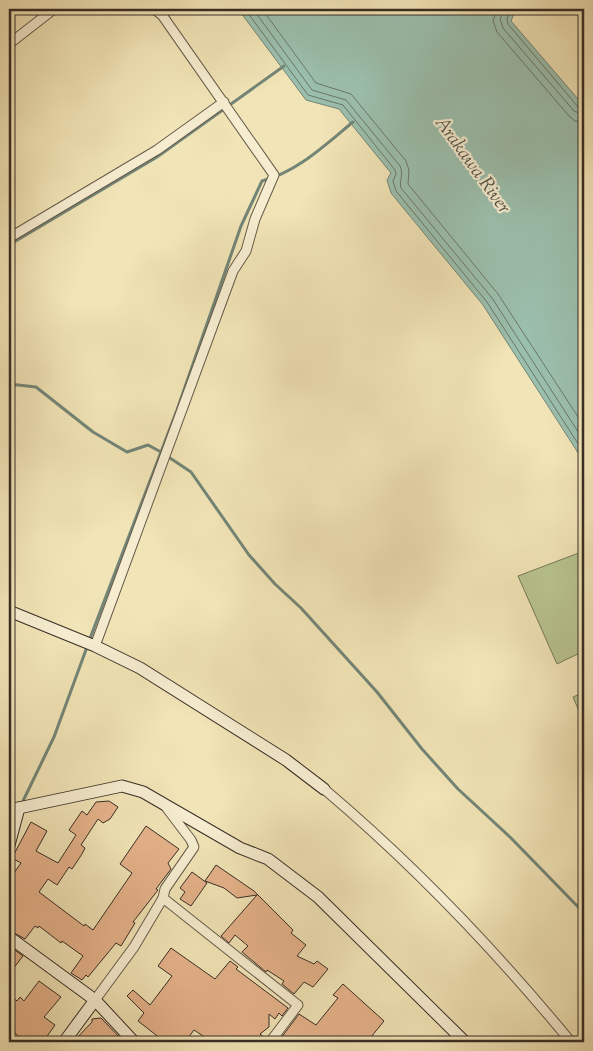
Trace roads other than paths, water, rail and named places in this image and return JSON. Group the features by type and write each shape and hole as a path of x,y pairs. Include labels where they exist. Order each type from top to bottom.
{"street":[{"path":"9,44 54,9"},
{"path":"92,645 164,462 233,271 246,250 255,219 274,175 162,15 154,9"},
{"path":"9,238 157,150 224,103"},
{"path":"9,611 92,645 140,668 286,760 324,789 361,821 469,926 571,1042"},
{"path":"9,845 14,809 122,786 143,792 240,848 268,859 318,897 465,1042"},
{"path":"64,1042 134,947 163,898 165,889 194,848 191,840 165,806"},
{"path":"163,898 298,1005 270,1042"},
{"path":"9,937 95,1000 134,1042"}],"water":[{"name":"Arakawa River","path":"238,9 516,9 511,21 584,106 584,462 483,305 391,193 387,180 391,173 339,109 306,100"}],"waterway":[{"path":"9,245 157,157 284,66"},
{"path":"89,641 177,410 241,226 262,181 275,177 299,164 353,122"},
{"path":"9,384 36,387 93,432 127,452 148,445 161,452"},
{"path":"167,456 191,472 249,555 275,584 301,608 377,692 422,749 458,789 511,838 584,913"},
{"path":"23,801 54,737 87,647"}]}
